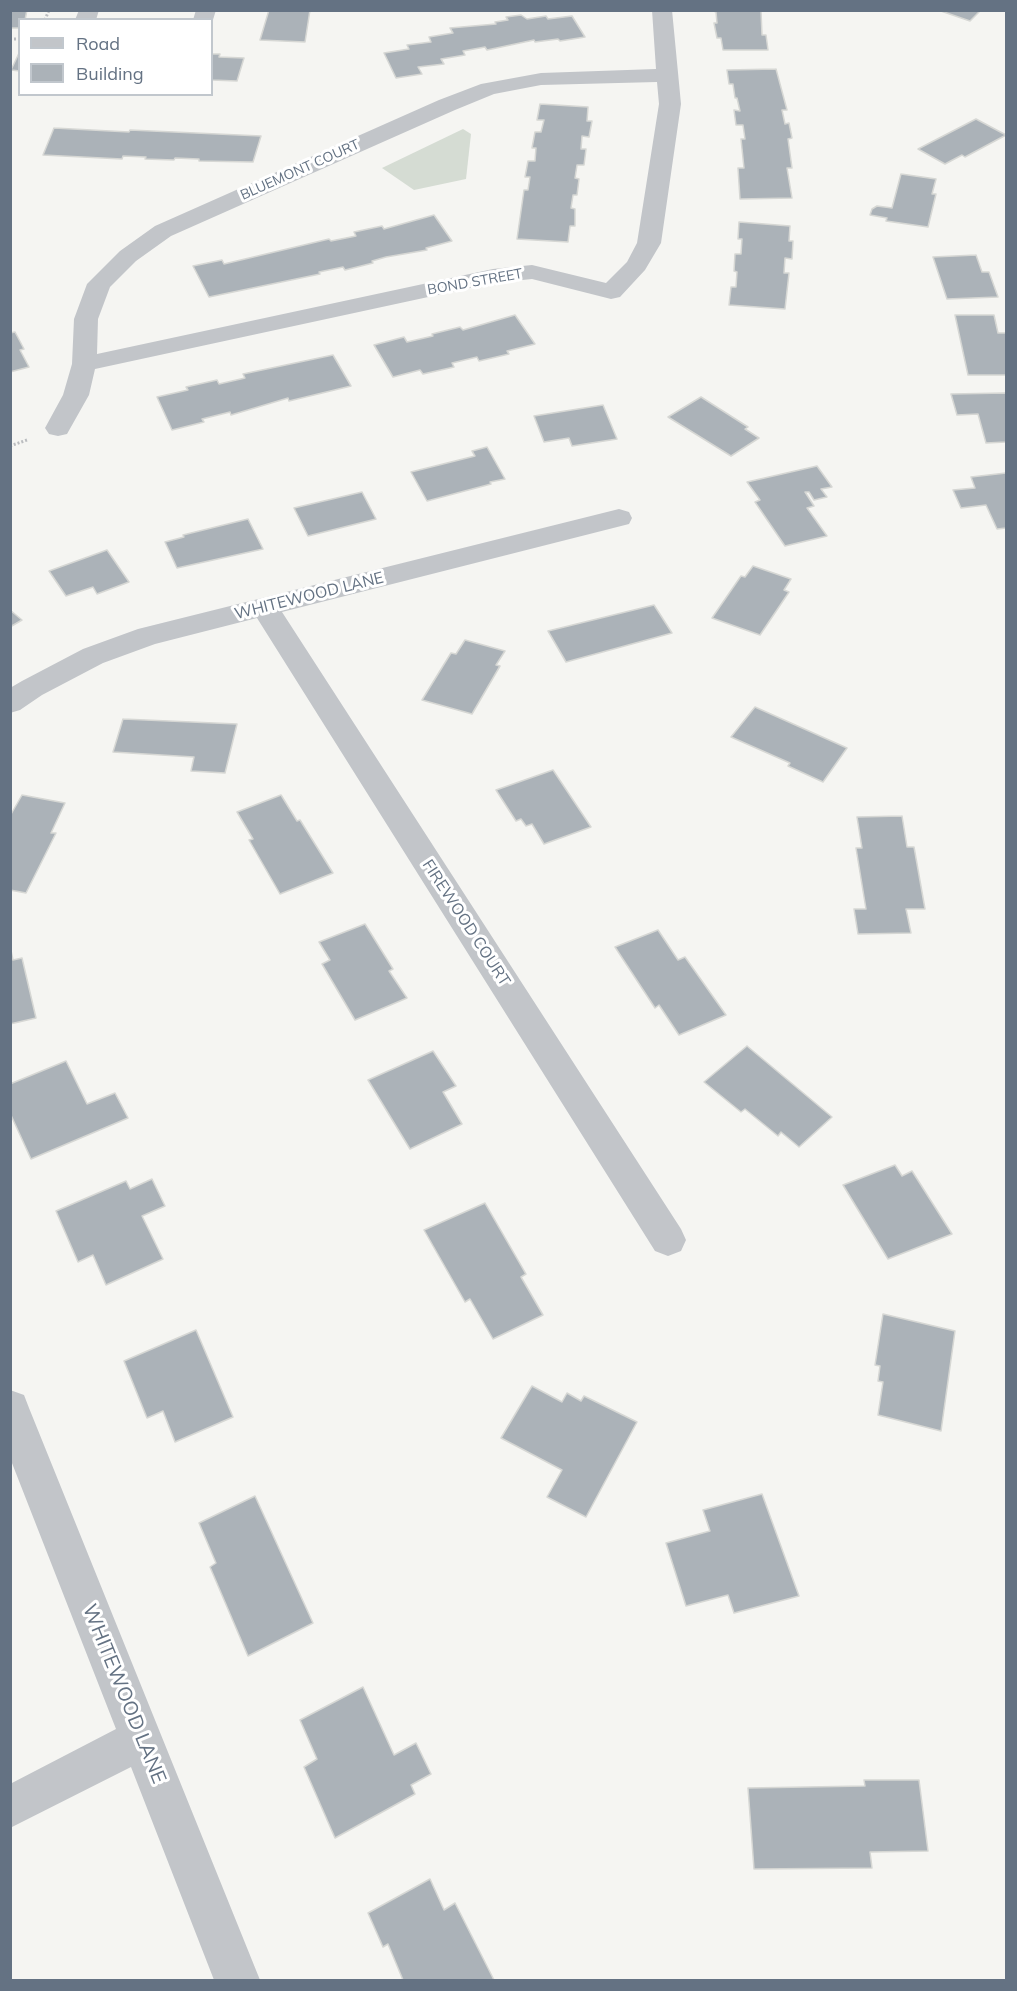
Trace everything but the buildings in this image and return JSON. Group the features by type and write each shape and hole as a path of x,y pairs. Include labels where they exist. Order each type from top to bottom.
{"street":[{"name":"BOND STREET","path":"84,364 494,276 532,272 611,292 637,265 649,243 670,104 662,10"},
{"name":"BLUEMONT COURT","path":"58,428 76,394 84,364 86,319 99,284 128,256 163,231 447,105 489,89 541,79 667,75"},
{"name":"WHITEWOOD LANE","path":"10,703 32,688 93,656 148,636 619,518"},
{"name":"FIREWOOD COURT","path":"264,607 669,1240"},
{"name":"WHITEWOOD LANE","path":"10,1408 237,1980"},
{"path":"10,1807 142,1739"}],"shaded area":[{"path":"463,129 471,134 466,179 414,190 382,168"}]}
